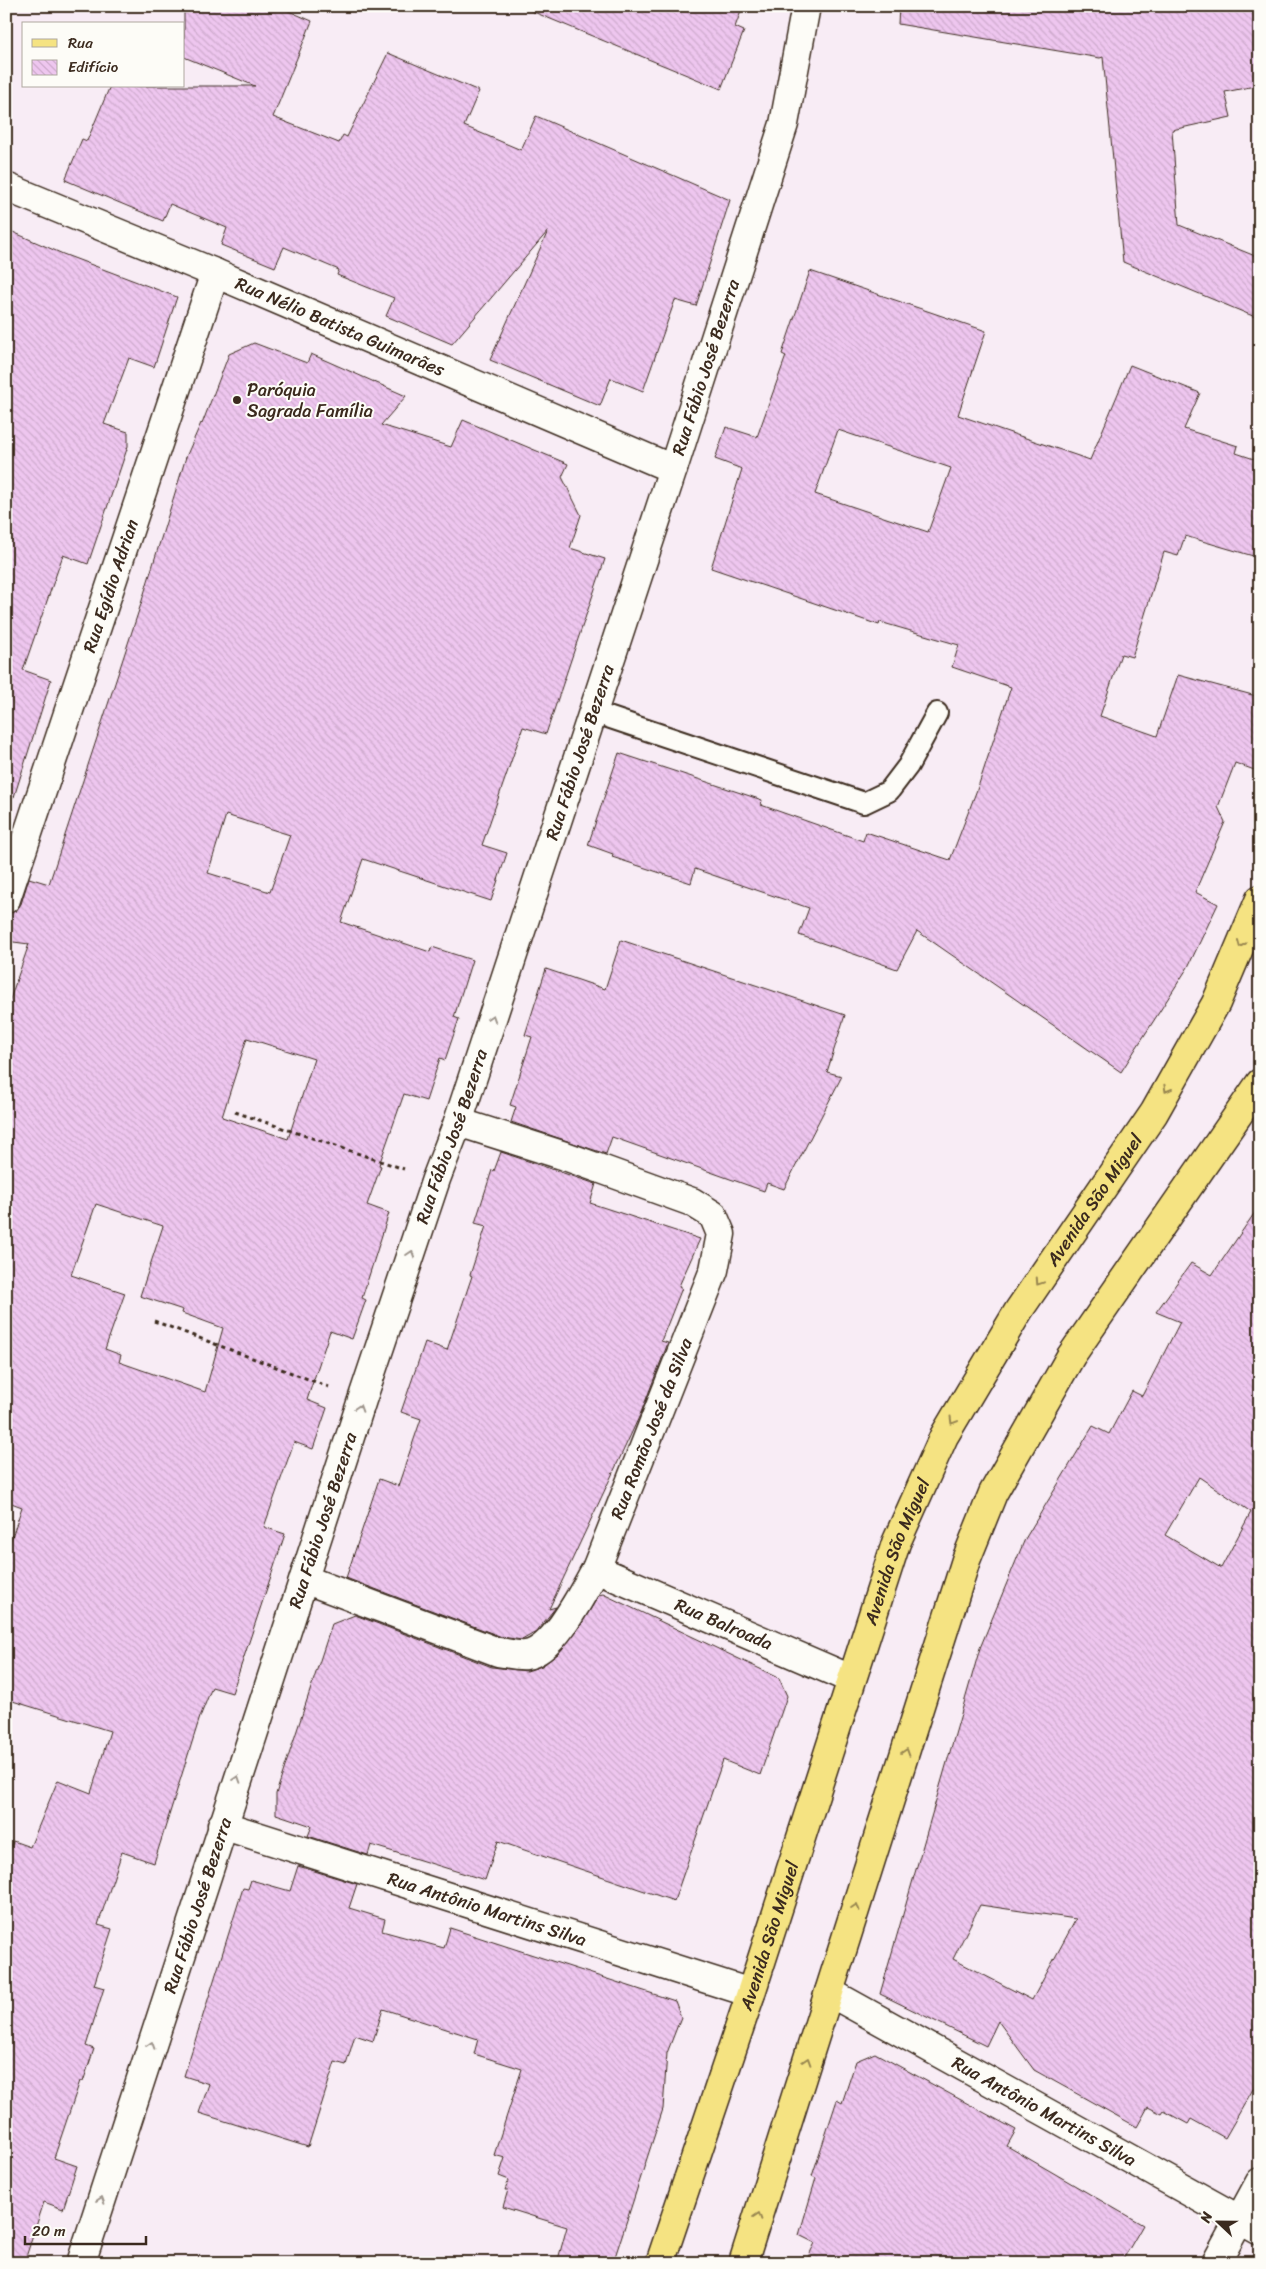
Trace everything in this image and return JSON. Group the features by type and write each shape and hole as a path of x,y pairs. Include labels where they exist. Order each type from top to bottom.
{"main road":[{"name":"Avenida São Miguel","path":"660,2263 751,1994 896,1543 944,1436 1020,1310 1154,1113 1216,1003 1260,899"},
{"path":"743,2263 966,1560 993,1493 1071,1356 1260,1083"}],"street":[{"name":"Rua Fábio José Bezerra","path":"81,2263 222,1825 362,1400 436,1179 458,1122 674,469 784,124 806,6"},
{"name":"Rua Nélio Batista Guimarães","path":"6,187 215,273 674,469"},
{"name":"Rua Egídio Adrian","path":"6,899 215,273"},
{"name":"Rua Romão José da Silva","path":"304,1579 498,1652 527,1655 548,1643 570,1615 596,1569 714,1270 721,1234 713,1215 692,1202 565,1156 458,1122"},
{"name":"Rua Balroada","path":"596,1569 851,1679"},
{"name":"Rua Antônio Martins Silva","path":"222,1825 751,1994"},
{"name":"Rua Antônio Martins Silva","path":"829,1992 1250,2225"},
{"path":"1216,2263 1250,2225 1260,2182"}],"lane":[{"path":"593,712 864,803 889,792 908,766 937,714"}],"path":[{"path":"234,1112 436,1179"},
{"path":"154,1321 362,1400"}],"building":[{"path":"184,6 277,6 312,21 273,117 339,143 343,135 347,137 388,53 479,91 464,126 521,150 536,116 730,200 696,306 675,300 643,391 611,378 600,406 490,360 548,231 452,344 386,316 394,298 337,275 339,270 284,247 275,267 221,245 227,228 170,204 163,221 65,180 82,139 87,141 109,88 255,86 185,57"},
{"path":"519,6 743,6 735,27 744,31 721,89"},
{"path":"899,6 1007,6 1043,10 1043,6 1260,6 1260,85 1225,92 1231,117 1172,130 1179,225 1260,258 1260,319 1123,262 1103,57 898,24"},
{"path":"6,229 63,254 177,297 154,367 129,358 104,424 128,432 128,446 88,564 63,555 23,670 51,680 14,797 6,796"},
{"path":"810,271 986,331 958,415 1090,460 1130,365 1200,393 1184,429 1238,446 1236,453 1260,461 1260,558 1185,536 1178,556 1164,552 1132,657 1121,654 1100,716 1157,736 1178,675 1260,697 1260,772 1235,763 1218,807 1225,822 1195,892 1218,904 1188,967 1121,1072 917,931 897,969 799,935 809,908 695,869 691,883 612,857 613,854 588,845 619,753 762,800 761,805 863,841 866,832 950,860 978,787 1011,687 952,667 959,645 880,622 879,625 711,568 742,469 715,459 726,427 757,437 786,356 782,354","holes":["838,430 951,468 928,532 815,494"]},
{"path":"254,343 307,363 311,354 406,396 381,425 451,447 463,420 568,464 562,477 581,515 570,548 605,559 546,734 523,727 482,845 507,853 491,901 363,859 341,922 430,952 432,947 472,960 454,1017 459,1019 445,1060 440,1058 426,1101 404,1094 379,1165 381,1166 367,1205 389,1213 362,1298 366,1300 352,1339 330,1331 307,1400 327,1408 313,1449 294,1442 264,1527 285,1534 232,1693 212,1687 200,1717 154,1863 122,1852 98,1925 112,1929 94,1985 104,1988 86,2046 94,2049 83,2082 80,2081 54,2158 77,2166 63,2209 44,2202 24,2263 6,2263 6,1862 13,1841 30,1847 58,1780 91,1793 110,1731 6,1699 6,1555 22,1507 6,1501 6,1011 29,944 6,941 6,914 16,911 21,904 29,878 49,884 140,607 186,457 202,424 229,354","holes":["226,815 290,835 270,892 208,873","247,1038 314,1059 288,1139 222,1117","96,1204 163,1226 140,1296 183,1310 182,1313 223,1328 205,1392 119,1362 121,1355 105,1349 125,1293 71,1275"]},
{"path":"621,940 845,1015 827,1072 842,1076 784,1189 767,1183 764,1191 612,1137 606,1154 511,1122 516,1107 510,1105 532,1037 525,1035 546,969 605,989"},
{"path":"501,1152 596,1184 590,1203 700,1239 679,1286 682,1288 661,1341 668,1343 640,1415 549,1609 556,1607 536,1632 522,1640 502,1637 346,1578 379,1479 398,1486 421,1419 401,1412 425,1342 447,1350 472,1276 470,1275 486,1226 475,1223 492,1170 494,1171"},
{"path":"1260,1205 1260,2077 1225,2138 1191,2119 1188,2124 1164,2111 1162,2114 1148,2107 1137,2127 1034,2070 998,2021 986,2046 880,1994 980,1648 1025,1539 1093,1426 1109,1434 1132,1391 1142,1396 1180,1322 1156,1312 1191,1263 1212,1275","holes":["1199,1477 1251,1512 1221,1568 1165,1535","980,1905 1076,1919 1032,2000 953,1959"]},
{"path":"603,1594 779,1678 787,1696 760,1775 723,1760 674,1901 498,1841 485,1880 371,1845 368,1855 308,1836 312,1826 276,1814 276,1794 332,1624 355,1615 492,1667 527,1671 542,1666 558,1654 579,1628 599,1595"},
{"path":"298,1866 357,1884 349,1908 385,1919 382,1931 444,1948 450,1928 675,2001 681,2017 667,2053 663,2109 613,2263 557,2263 567,2227 503,2207 508,2190 505,2190 509,2180 499,2176 505,2158 494,2155 522,2069 474,2054 478,2039 383,2009 373,2041 355,2035 346,2065 335,2062 308,2147 199,2113 209,2084 184,2076 243,1888 248,1889 251,1880 290,1891"},
{"path":"875,2053 1016,2130 1007,2146 1143,2225 1121,2263 805,2263 815,2243 799,2235 816,2178 812,2176 837,2100 842,2103 856,2061"}],"place":[{"name":"Paróquia Sagrada Família","path":"237,400"}]}
